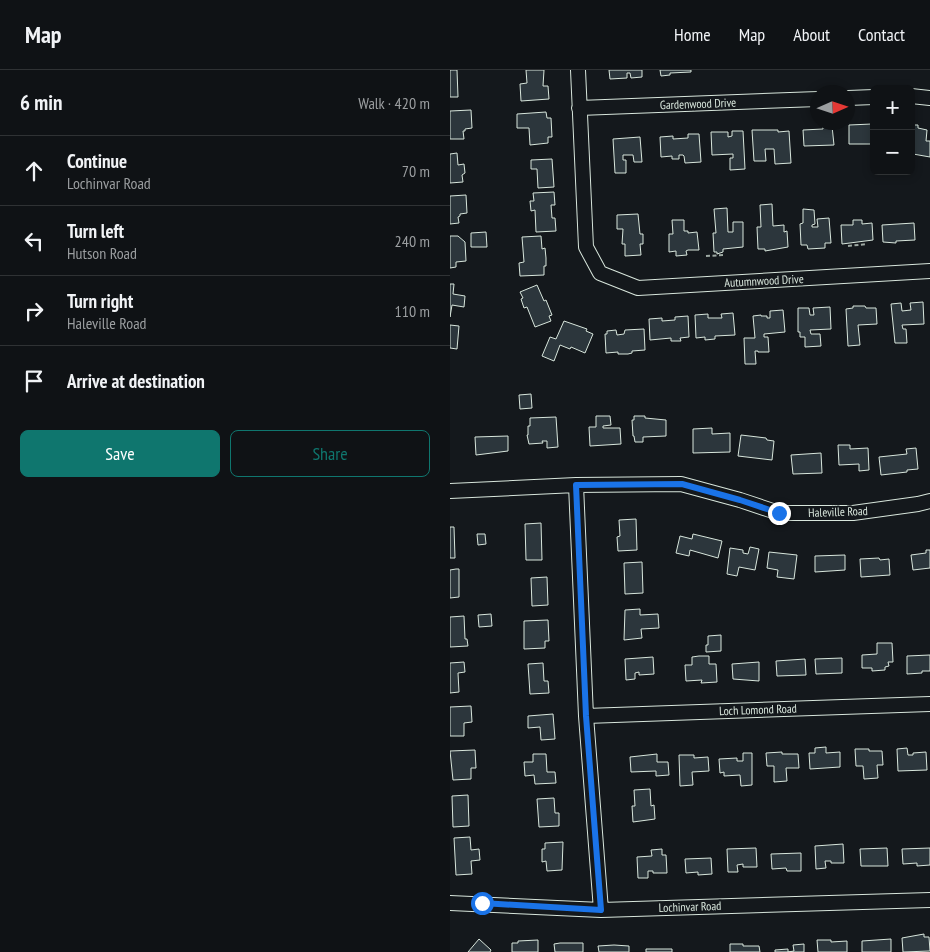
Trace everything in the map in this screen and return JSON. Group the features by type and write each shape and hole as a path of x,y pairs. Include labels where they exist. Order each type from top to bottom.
{"street":[{"path":"578,70 580,108"},
{"path":"915,96 930,98"},
{"path":"855,98 870,97"},
{"name":"Gardenwood Drive","path":"580,108 810,99"},
{"name":"Autumnwood Drive","path":"580,108 586,247 600,273 638,288 930,271"},
{"name":"Haleville Road","path":"450,491 576,485 682,484 779,513 854,513 930,501"},
{"path":"576,485 586,716 601,910"},
{"name":"Loch Lomond Road","path":"586,716 930,704"},
{"name":"Lochinvar Road","path":"450,903 601,910 930,900"}],"path":[{"path":"848,246 867,244"},
{"path":"706,256 724,255"}],"building":[{"path":"450,70 457,70 458,97 450,97"},
{"path":"526,70 544,70 543,86 548,86 549,99 521,101 520,84 527,83"},
{"path":"609,70 642,70 642,77 631,78 630,73 627,73 627,78 610,79"},
{"path":"660,70 691,70 691,72 670,73 670,75 661,76"},
{"path":"471,110 472,128 463,131 464,139 450,139 450,111"},
{"path":"546,112 547,118 551,118 552,137 548,137 548,143 530,145 529,128 517,128 517,114"},
{"path":"870,124 870,144 849,144 849,130 855,130 855,125"},
{"path":"915,125 918,125 918,128 927,130 926,141 930,141 930,157 915,154"},
{"path":"752,130 789,131 791,163 775,164 774,149 765,149 766,161 754,161"},
{"path":"803,130 832,130 834,145 804,146"},
{"path":"732,131 743,131 745,169 730,170 730,158 733,158 733,154 712,155 711,132 728,132 728,137 732,136"},
{"path":"688,134 699,134 701,162 685,163 683,155 679,155 679,159 672,159 672,156 661,157 660,137 673,136 673,139 688,138"},
{"path":"640,137 642,162 634,162 633,155 623,155 623,160 626,160 626,173 615,173 613,139"},
{"path":"457,153 458,165 464,164 463,182 450,183 450,154"},
{"path":"552,159 554,187 538,188 537,169 531,169 531,160"},
{"path":"554,192 555,205 551,205 556,231 536,232 535,210 531,211 530,201 534,201 533,193"},
{"path":"466,195 467,213 460,214 458,217 459,223 450,224 450,196"},
{"path":"772,204 773,226 784,225 784,232 787,231 788,247 765,251 765,249 758,249 757,227 761,227 760,205"},
{"path":"727,208 728,232 733,232 733,222 743,222 743,247 723,249 723,252 717,254 717,252 714,252 713,233 716,233 714,209"},
{"path":"803,209 814,210 815,224 812,227 818,227 817,219 829,218 831,243 825,243 825,248 808,249 807,245 801,245 800,224 803,223"},
{"path":"638,214 640,234 643,234 643,244 640,244 641,255 625,256 625,244 622,244 623,229 617,229 617,215"},
{"path":"672,220 684,220 684,231 688,231 688,233 697,232 699,250 688,250 686,251 687,255 676,256 676,251 669,252 669,234 673,234"},
{"path":"853,220 862,220 862,224 872,223 873,240 842,244 841,225 853,225"},
{"path":"914,223 915,240 896,241 896,243 883,242 882,225"},
{"path":"486,232 487,247 471,247 471,233"},
{"path":"450,236 458,236 465,242 466,261 456,262 456,267 450,268"},
{"path":"541,236 542,249 545,248 546,258 544,275 520,276 519,263 524,262 522,237"},
{"path":"450,284 454,284 453,294 465,296 464,307 452,305 450,317"},
{"path":"537,285 552,315 549,316 551,321 535,327 527,307 524,308 520,292"},
{"path":"923,302 924,324 902,325 903,329 906,329 907,343 895,343 891,304 901,303 902,311 911,310 910,303"},
{"path":"853,306 876,308 877,324 858,325 860,345 848,346 846,309 853,308"},
{"path":"830,307 831,329 810,330 811,334 820,334 821,346 805,347 805,337 800,337 800,332 798,332 798,308 809,308 810,315 814,315 813,308"},
{"path":"783,310 785,332 764,334 764,337 768,337 769,352 755,351 756,364 745,364 744,338 755,338 753,316 761,315 770,318 770,311"},
{"path":"733,313 735,335 715,336 715,339 705,340 705,337 696,338 695,315 708,314 708,318 722,318 721,314"},
{"path":"688,316 689,337 680,338 681,341 671,341 671,338 650,340 649,319 675,320 675,317"},
{"path":"564,321 587,329 586,331 593,334 585,353 560,345 554,361 542,356 550,337 556,339"},
{"path":"450,325 459,326 457,349 450,348"},
{"path":"644,329 645,350 632,351 632,353 628,354 618,354 618,352 606,353 605,334 607,334 607,331 616,330 617,335 624,334 625,330"},
{"path":"531,394 532,408 520,409 519,395"},
{"path":"596,416 610,416 611,425 603,426 603,428 620,428 621,444 590,446 589,427 596,427"},
{"path":"634,416 666,420 666,436 643,437 643,442 635,442 632,420 634,420"},
{"path":"556,417 558,447 547,448 547,441 529,444 527,435 530,418"},
{"path":"712,428 712,434 730,433 730,452 693,453 693,429"},
{"path":"741,435 766,438 767,440 774,441 772,460 738,456"},
{"path":"508,436 508,451 476,455 475,437"},
{"path":"838,445 850,445 850,449 868,448 869,470 859,471 859,464 839,465"},
{"path":"916,448 918,469 881,475 879,457 907,454 906,449"},
{"path":"821,453 822,473 793,474 791,455"},
{"path":"636,519 637,550 618,551 617,537 620,536 619,520"},
{"path":"541,523 542,560 526,560 525,524"},
{"path":"450,527 454,527 455,558 450,558"},
{"path":"477,534 485,534 486,544 478,545"},
{"path":"693,534 722,541 718,558 690,550 689,556 676,553 680,536 692,539"},
{"path":"750,547 759,549 755,570 739,567 737,576 727,574 730,548 743,550 743,553 748,554"},
{"path":"926,550 930,550 930,568 913,570 911,555 926,553"},
{"path":"769,552 797,555 794,579 777,577 778,570 767,568"},
{"path":"845,555 845,570 815,572 815,556"},
{"path":"879,558 880,560 889,559 890,575 861,577 860,559"},
{"path":"642,562 643,593 625,594 624,563"},
{"path":"459,569 459,597 450,598 450,570"},
{"path":"547,577 548,605 532,606 531,578"},
{"path":"640,609 640,615 658,614 659,628 641,629 642,638 624,640 625,610"},
{"path":"491,614 492,626 479,627 478,615"},
{"path":"464,616 465,639 467,639 468,646 450,647 450,617"},
{"path":"548,620 549,641 545,641 545,648 524,649 524,621"},
{"path":"721,635 721,651 706,652 708,636"},
{"path":"877,643 892,643 893,662 888,662 889,666 885,667 885,670 872,671 872,668 862,668 862,655 877,654"},
{"path":"930,655 930,671 907,674 907,656"},
{"path":"709,656 709,664 716,664 717,682 701,683 702,680 686,681 685,665 692,665 692,657"},
{"path":"653,657 654,674 639,675 639,672 635,673 635,679 626,680 625,659"},
{"path":"842,658 842,673 816,674 815,659"},
{"path":"805,659 806,675 777,676 776,661"},
{"path":"464,662 465,672 458,673 459,692 450,693 450,663"},
{"path":"759,662 759,681 733,679 732,664"},
{"path":"543,663 544,681 548,681 549,693 530,694 528,664"},
{"path":"471,706 472,722 464,723 464,736 450,736 450,707"},
{"path":"553,714 555,739 541,740 540,727 528,728 528,716"},
{"path":"826,747 826,753 840,752 840,767 810,769 809,753 815,753 815,748"},
{"path":"907,748 908,755 926,752 927,770 898,771 897,749"},
{"path":"855,749 882,751 883,765 877,765 878,778 864,779 863,766 856,766"},
{"path":"475,750 476,768 471,768 471,779 453,780 450,751"},
{"path":"782,752 782,754 798,754 799,768 786,768 787,781 774,782 774,766 767,766 766,753"},
{"path":"743,753 752,753 752,785 741,786 740,775 724,776 724,772 720,773 719,759 737,758 737,761 743,761"},
{"path":"533,754 546,754 547,772 555,772 556,783 535,784 534,775 525,776 524,762 533,762"},
{"path":"657,754 657,762 668,762 669,775 656,776 656,771 631,772 630,757"},
{"path":"679,755 694,755 694,758 708,757 709,771 692,772 693,785 680,786"},
{"path":"650,789 651,806 654,805 655,819 633,822 634,790"},
{"path":"468,795 469,826 453,827 452,796"},
{"path":"554,798 555,813 559,813 559,826 539,827 537,799"},
{"path":"470,837 471,850 479,849 480,860 471,861 472,874 456,875 454,838"},
{"path":"563,842 562,870 547,871 546,861 542,862 542,849 545,849 545,843"},
{"path":"843,844 844,863 825,861 826,868 816,869 815,846"},
{"path":"756,848 757,867 743,867 743,864 737,865 738,872 728,872 727,849"},
{"path":"887,848 888,866 861,866 860,849"},
{"path":"930,848 930,865 917,866 917,863 903,864 902,849"},
{"path":"662,849 662,855 666,855 667,873 648,871 648,878 638,878 637,857 652,856 651,850"},
{"path":"801,853 801,871 787,871 786,868 772,869 771,854"},
{"path":"711,858 712,874 698,875 698,872 686,873 685,859"},
{"path":"924,934 924,937 929,937 930,951 903,952 902,938"},
{"path":"479,939 491,950 490,952 468,952"},
{"path":"891,939 891,952 862,952 862,941"},
{"path":"538,940 538,952 512,952 512,943"},
{"path":"817,940 831,940 831,942 847,941 847,952 818,952"},
{"path":"583,943 583,952 555,952 554,944"},
{"path":"730,944 759,946 760,952 730,952"},
{"path":"804,944 804,952 788,952 794,951 793,945"},
{"path":"598,946 629,946 629,952 599,952"},
{"path":"646,949 672,949 672,952 646,952"},
{"path":"788,949 788,952 775,952 775,950"}],"route":[{"path":"482,903 601,910 586,716 576,485 682,484 779,513"}]}
